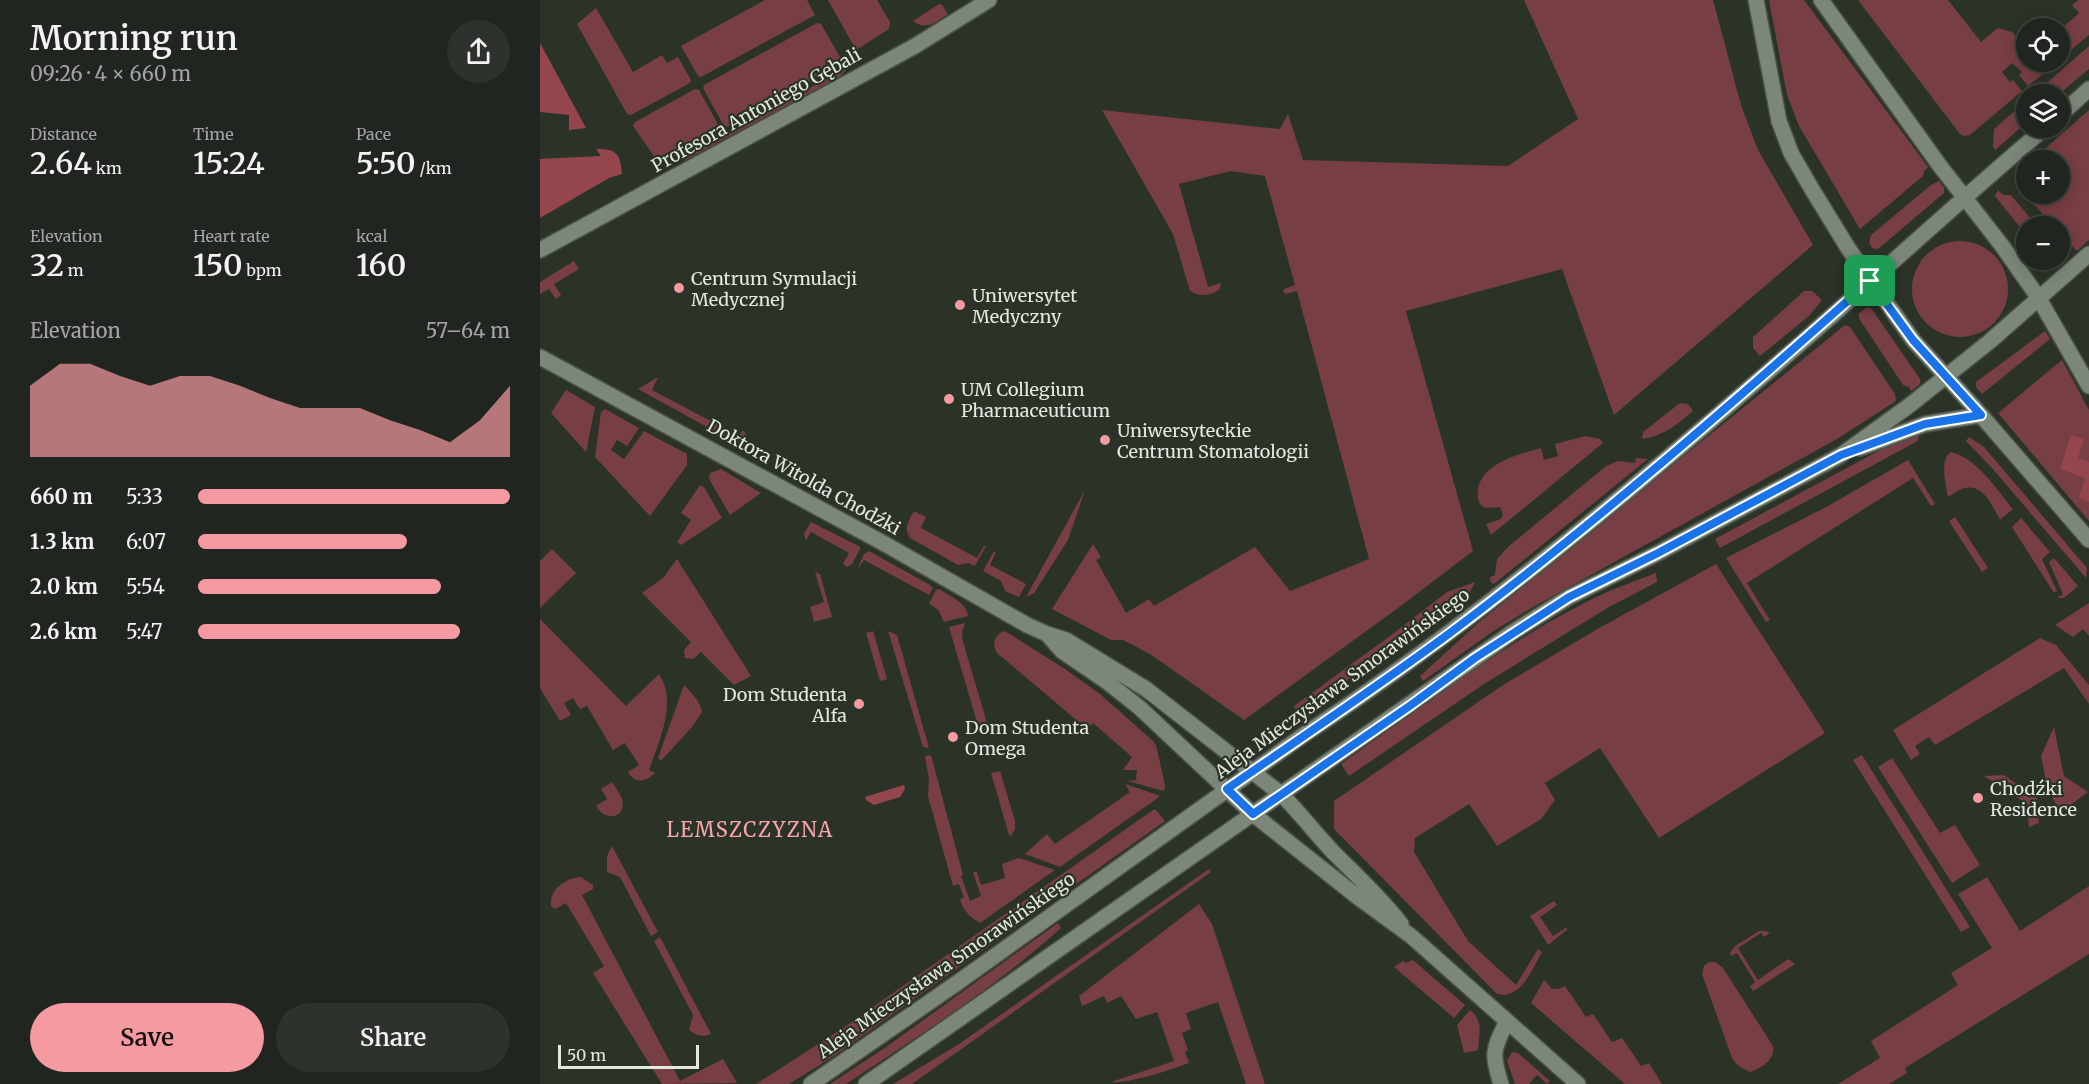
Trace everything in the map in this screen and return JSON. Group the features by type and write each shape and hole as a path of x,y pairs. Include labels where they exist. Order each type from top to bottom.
{"street":[{"name":"Profesora Antoniego Gębali","path":"540,250 915,46 989,0"},
{"path":"1756,0 1779,121 1784,136 1813,191 1870,281 1913,340 2089,540"},
{"path":"1821,0 1940,166 2038,297 2089,386"},
{"path":"2070,106 2089,89"},
{"path":"1965,197 2033,138"},
{"name":"Aleja Mieczysława Smorawińskiego","path":"811,1084 1359,698 1488,603 1692,437 1965,197"},
{"path":"1841,455 1989,342 2089,254"},
{"name":"Doktora Witolda Chodźki","path":"540,357 714,450 1047,634 1066,640 1137,683 1281,794 1301,813 1333,852 1388,906 1411,936"},
{"path":"866,1084 1411,705 1475,658 1569,597 1658,553 1841,455 1925,424 1981,415"},
{"name":"Doktora Witolda Chodźki","path":"1047,634 1062,651 1140,708 1253,814 1411,936 1578,1084"},
{"path":"1501,1084 1493,1056 1495,1047 1508,1022"}],"shaded area":[{"path":"765,0 807,0 815,15 701,77 698,76 681,46"},
{"path":"828,0 877,0 890,22 889,29 856,50"},
{"path":"1524,0 1713,0 1741,105 1758,150 1813,245 1614,415 1562,269 1406,311 1473,551 1244,720 1150,654 1123,640 1111,640 1052,609 1093,544 1101,557 1096,560 1126,613 1149,599 1154,606 1255,547 1290,591 1369,559 1297,291 1286,294 1283,292 1284,289 1295,285 1265,176 1231,171 1179,184 1208,287 1221,283 1220,289 1213,293 1202,295 1194,293 1190,291 1173,234 1102,110 1280,129 1288,114 1303,160 1508,166 1578,119"},
{"path":"1769,0 1804,0 1928,167 1923,176 1860,229 1799,126 1787,95"},
{"path":"1858,0 1948,0 1981,42 1998,28 2012,32 2016,37 2016,67 2012,63 2002,72 2010,82 2013,80 2016,84 2016,96 1970,135 1960,134"},
{"path":"2078,0 2089,0 2089,35 2070,51 2070,21 2079,13 2072,5"},
{"path":"939,4 948,14 927,25 913,21"},
{"path":"596,8 633,72 662,55 667,63 678,57 691,80 690,83 631,115 627,114 577,24"},
{"path":"817,23 821,24 840,57 840,61 828,72 728,127 724,126 703,88 704,85"},
{"path":"540,43 586,128 569,130 569,115 540,112"},
{"path":"2089,46 2089,69 2070,85 2045,84 2059,72 2070,72 2070,63"},
{"path":"847,63 846,70 839,77 684,161 684,157 835,74"},
{"path":"2022,72 2045,72 2030,84 2026,84 2019,75"},
{"path":"695,89 699,90 720,131 665,161 656,159 633,126 635,122"},
{"path":"2016,110 2016,132 1995,150 1993,147 1994,129"},
{"path":"2089,110 2089,240 2077,251 2070,244 2070,216 2044,216 2034,204 2070,204 2070,150 2043,150 2057,138 2070,138 2070,127"},
{"path":"596,149 613,151 620,161 622,174 609,178 540,218 540,159 601,156"},
{"path":"1939,181 1944,188 1944,193 1878,249 1872,248 1869,243 1871,235 1931,185"},
{"path":"1998,190 2003,195 2011,195 2016,204 2029,216 2016,216 2016,222 1995,196"},
{"path":"1951,241 1969,241 1987,249 2000,262 2008,280 2005,308 1987,329 1969,337 1951,337 1933,329 1920,316 1912,298 1912,280 1920,262 1933,249"},
{"path":"574,261 579,269 554,284 561,295 556,299 549,289 540,294 540,282"},
{"path":"1804,291 1812,291 1822,300 1809,316 1760,356 1753,348 1753,337"},
{"path":"1866,308 1871,308 1920,379 1920,384 1911,391 1909,387 1903,385 1860,320 1858,314"},
{"path":"1845,325 1850,327 1895,394 1896,401 1837,439 1533,607 1495,630 1423,681 1420,676 1477,624"},
{"path":"2045,331 2050,339 1982,394 1976,387 1976,382"},
{"path":"2062,360 2089,410 2089,521 1998,413"},
{"path":"658,377 652,390 739,436 743,430 746,434 744,440 736,443 638,389"},
{"path":"566,390 595,407 586,452 551,413"},
{"path":"1680,403 1688,404 1693,411 1669,429 1642,439 1643,432"},
{"path":"605,409 639,428 627,446 617,440 611,450 624,459 644,431 687,454 687,465 650,516 595,457 601,412"},
{"path":"1919,433 1918,440 1914,443 1720,548 1715,539 1895,442"},
{"path":"2071,435 2084,439 2078,458 2089,462 2089,502 2079,497 2085,478 2060,469"},
{"path":"1586,436 1600,439 1603,443 1491,535 1486,524 1501,519 1503,515 1500,507 1486,508 1479,502 1479,487 1483,477 1499,463 1509,458 1541,448 1544,460 1558,456 1555,444"},
{"path":"1969,437 1984,447 2087,568 2086,578 1966,441"},
{"path":"1951,452 1970,461 1978,468 2013,509 2000,520 1991,503 1978,489 1963,489 1948,497 1944,466 1947,455"},
{"path":"1636,458 1648,459 1494,584 1491,583 1490,577 1495,575 1497,559 1508,547 1606,466 1618,461 1635,463"},
{"path":"1908,460 1935,504 1931,506 1913,478 1747,583 1770,620 1766,622 1726,558 1828,506"},
{"path":"721,469 761,493 730,515 709,479 710,473"},
{"path":"700,485 704,487 722,518 681,545 677,542 691,520 681,513"},
{"path":"1085,490 1068,540 1034,593 1026,597"},
{"path":"914,511 926,517 921,528 977,558 986,546 975,566 968,563 958,565 910,538 907,527"},
{"path":"1955,517 1988,568 1982,572 1949,521"},
{"path":"2021,518 2050,552 2042,559 2057,591 2054,593 2012,527"},
{"path":"811,522 860,547 852,564 847,567 843,564 849,553 811,532 806,540 804,534"},
{"path":"552,549 576,573 540,608 540,561"},
{"path":"869,551 930,585 933,588 929,595 864,560 857,570 864,554"},
{"path":"994,551 996,552 990,565 1026,584 1019,597 1005,591 1001,581 983,571"},
{"path":"2054,558 2078,586 2064,598 2057,598 2063,594 2049,562"},
{"path":"677,559 751,676 734,685 701,652 693,659 685,658 684,650 691,642 642,593 663,578"},
{"path":"1716,564 1825,733 1659,838 1600,748 1545,783 1555,800 1541,819 1497,846 1469,804 1415,838 1414,852 1468,941 1516,985 1538,949 1542,952 1525,982 1519,988 1505,995 1497,994 1334,829 1334,801 1503,685 1601,627"},
{"path":"815,572 820,574 832,617 814,622 810,607 824,602"},
{"path":"1656,573 1657,582 1609,607 1484,684 1349,776 1341,764 1460,679 1521,639 1593,599"},
{"path":"1475,582 1469,594 1463,599 1298,715 1294,706 1447,592"},
{"path":"939,589 965,607 968,616 944,622 939,611 929,603 936,590"},
{"path":"2089,603 2089,636 2083,629 2073,637 2055,625"},
{"path":"540,619 626,706 659,674 667,697 667,709 662,734 649,770 655,773 652,776 645,780 638,780 631,776 628,772 639,765 625,743 613,750 587,706 580,709 573,698 564,703 571,715 560,721 540,688"},
{"path":"965,623 962,632 963,642 990,733 981,736 949,627"},
{"path":"873,631 887,679 880,681 866,633"},
{"path":"888,631 897,635 929,748 923,747"},
{"path":"1005,631 1100,694 1153,741 1156,745 1165,785 1164,791 1127,781 1136,780 1137,770 1123,770 1132,757 1093,723 1087,729 997,653 994,646 995,640"},
{"path":"2040,638 2056,645 2089,685 2089,704 2064,668 1935,745 1929,737 1915,746 1920,754 1911,760 1893,730"},
{"path":"684,685 698,701 702,712 692,727 661,761 658,758"},
{"path":"2054,727 2064,776 2088,792 2061,812 2048,791 2041,756"},
{"path":"931,755 963,875 961,876 970,901 981,896 973,872 977,872 981,885 1005,878 1002,864 1019,858 1055,870 980,923 963,907 960,899 964,898 959,884 953,886 928,796 929,779 925,756"},
{"path":"1862,755 1970,927 1961,932 1853,760"},
{"path":"1892,758 1940,833 1955,825 1980,865 1952,883 1878,767"},
{"path":"1000,771 1015,821 1015,829 1011,836 991,773"},
{"path":"2004,775 2037,798 2039,823 2029,827 2027,804 1984,776"},
{"path":"612,782 623,805 622,810 615,816 605,815 596,806 607,799 601,789"},
{"path":"1125,784 1159,797 1060,867 1025,854 1047,834 1055,844 1130,792"},
{"path":"904,785 905,789 900,797 874,805 866,800 865,797"},
{"path":"1156,810 1165,821 834,1056 789,1084 756,1084 846,1026"},
{"path":"612,846 658,932 651,936 620,877 607,872 607,856"},
{"path":"1209,869 1211,872 912,1084 893,1084 959,1044"},
{"path":"581,877 593,885 593,889 582,895 680,1081 723,1059 737,1083 662,1084 593,973 604,966 566,903 555,909 551,906 553,894 564,882"},
{"path":"1987,877 2020,931 2089,886 2089,954 1905,1068 1907,1073 1889,1084 1838,1084 1880,1058 1871,1041 1958,985 1951,973 1992,948 1958,894"},
{"path":"1554,901 1557,905 1540,917 1553,936 1567,927 1567,930 1548,945 1530,916"},
{"path":"1199,904 1212,924 1265,1084 1246,1084 1218,1002 1186,1013 1191,1029 1182,1033 1188,1050 1185,1052 1189,1063 1139,1079 1111,1082 1174,1061 1157,1012 1136,1019 1121,996 1107,1003 1104,996 1082,1006 1079,996"},
{"path":"1058,923 1061,928 1036,950 957,1010 846,1084 830,1084 886,1047"},
{"path":"1759,931 1770,933 1764,937 1761,933 1738,948 1758,980 1788,959 1795,964 1753,991 1750,986 1755,982 1737,953 1731,956 1730,953 1735,946"},
{"path":"660,937 711,1034 699,1035 689,1030 693,1015 654,941"},
{"path":"1413,960 1465,1005 1454,1018 1394,967 1403,961 1406,963"},
{"path":"1709,962 1715,962 1723,968 1773,1046 1770,1059 1763,1066 1750,1072 1738,1065 1732,1058 1702,974 1704,966"},
{"path":"1544,980 1552,989 1565,986 1586,1017 1593,1014 1612,1042 1622,1038 1641,1066 1649,1063 1662,1084 1625,1084 1531,1003"},
{"path":"1470,1010 1479,1023 1478,1050 1464,1053 1457,1025"},
{"path":"1512,1052 1518,1053 1550,1081 1547,1084 1537,1075 1529,1084 1515,1084 1507,1061"}],"place":[{"name":"Centrum Symulacji Medycznej","path":"679,288"},
{"name":"Uniwersytet Medyczny","path":"960,305"},
{"name":"UM Collegium Pharmaceuticum","path":"949,399"},
{"name":"Uniwersyteckie Centrum Stomatologii","path":"1105,440"},
{"name":"Dom Studenta Alfa","path":"859,704"},
{"name":"Dom Studenta Omega","path":"953,737"},
{"name":"Chodźki Residence","path":"1978,798"}],"district":[{"name":"LEMSZCZYZNA","path":"750,829"}],"route":[{"path":"1870,281 1913,340 1981,415 1925,424 1841,455 1658,553 1569,597 1475,658 1253,814 1227,789 1359,698 1488,603 1692,437 1870,281"}]}
